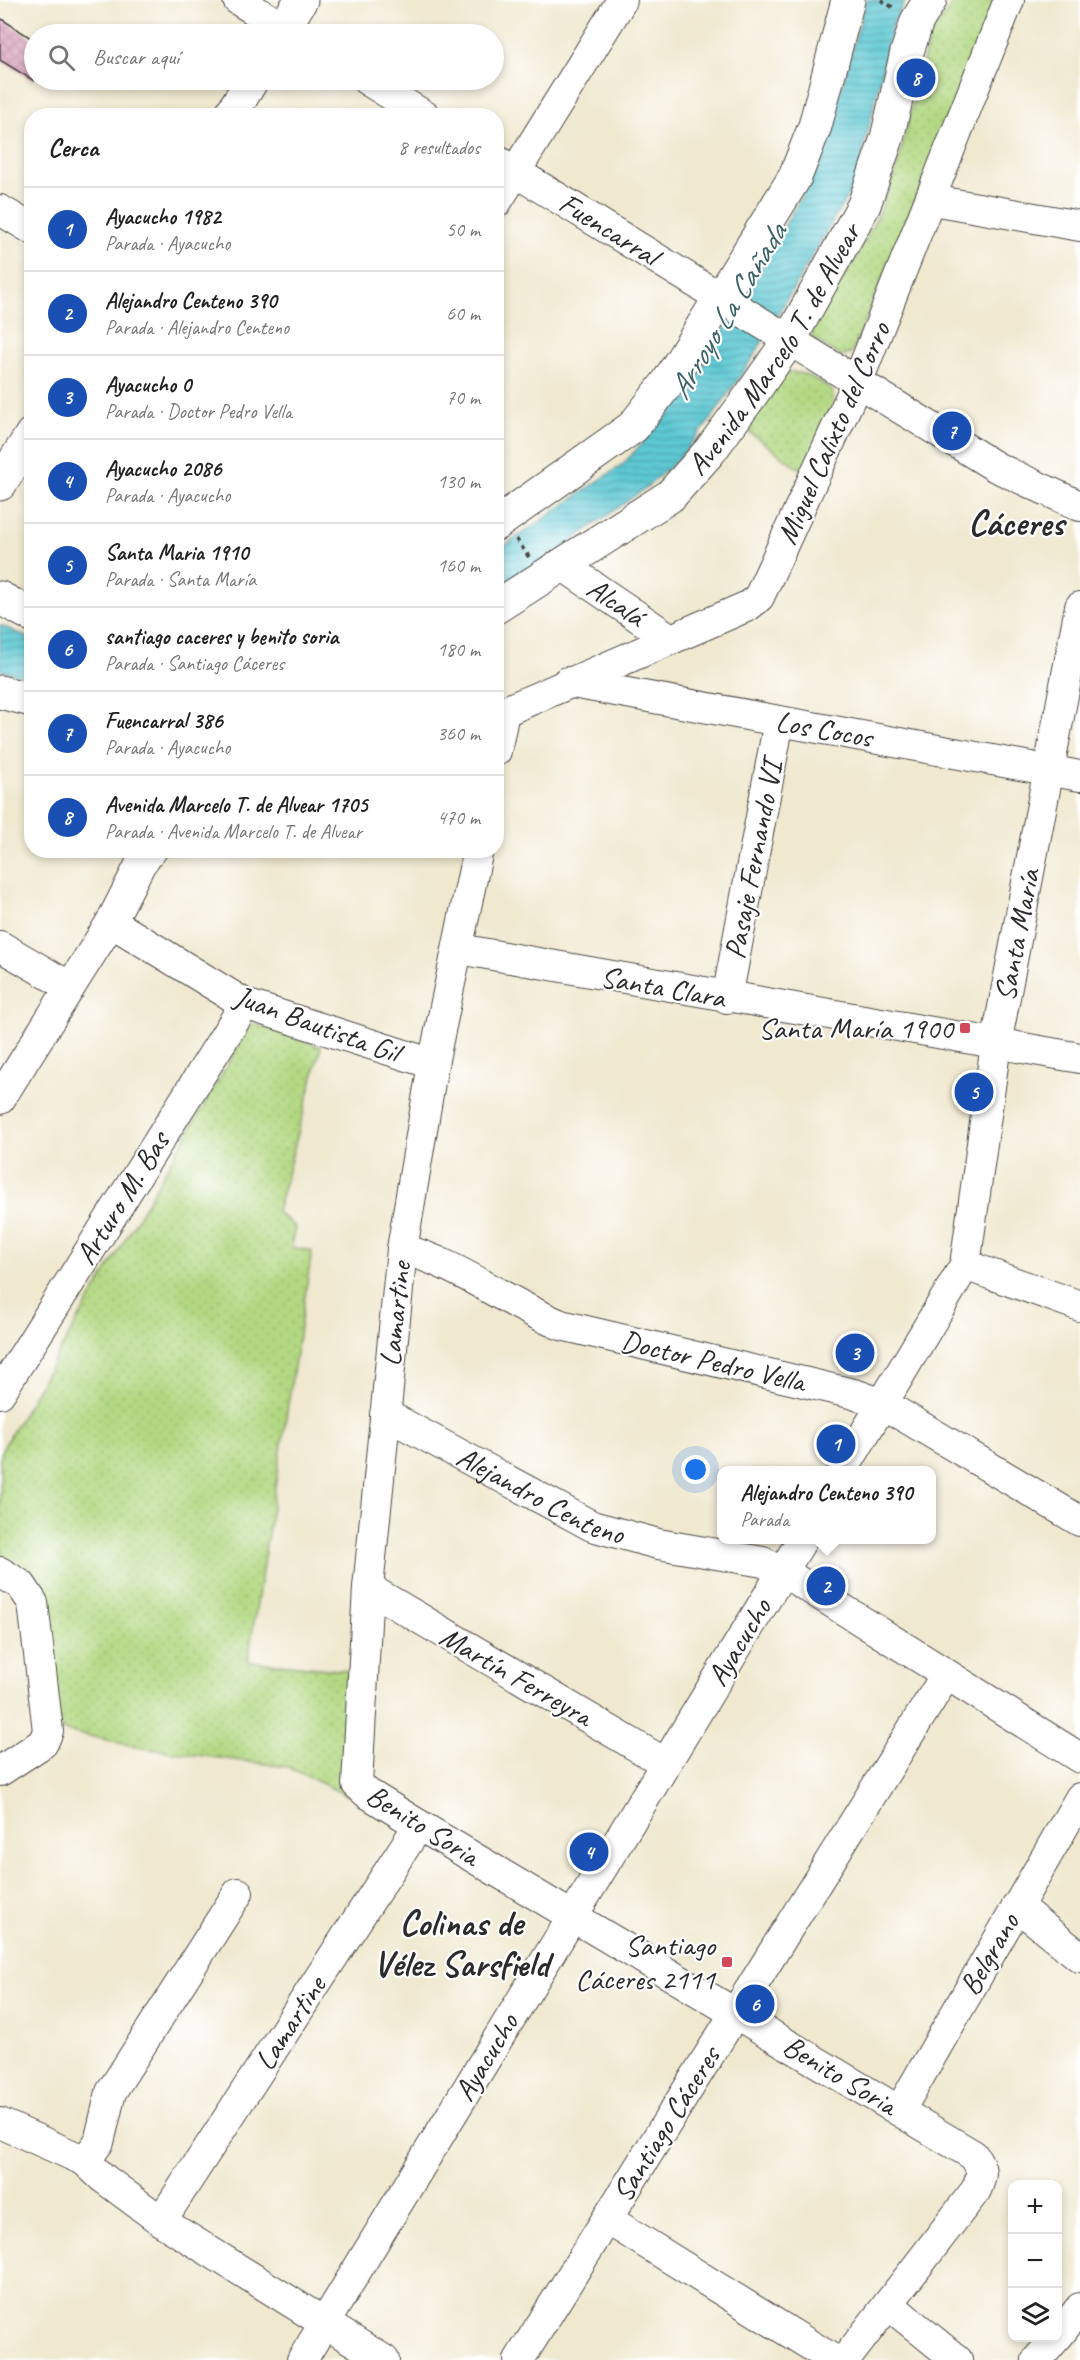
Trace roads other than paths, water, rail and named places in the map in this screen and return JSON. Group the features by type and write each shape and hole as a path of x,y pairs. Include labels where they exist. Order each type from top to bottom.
{"main road":[{"path":"290,24 301,0"},
{"path":"504,519 633,427 727,302 795,177 806,152 848,0"},
{"name":"Avenida Marcelo T. de Alvear","path":"504,601 670,496 710,451 785,337 864,205 887,138 907,52 917,21 930,0"},
{"path":"235,108 246,90"},
{"path":"0,484 24,446"},
{"path":"0,598 24,611"},
{"path":"0,692 24,698"}],"street":[{"path":"238,0 274,24"},
{"path":"506,166 622,0"},
{"name":"Miguel Calixto del Corro","path":"504,712 567,682 748,606 759,597 857,383 932,200 1009,0"},
{"path":"383,90 412,108"},
{"name":"Fuencarral","path":"506,166 727,302"},
{"path":"932,200 1080,226"},
{"path":"0,210 24,224"},
{"path":"727,302 996,467 1080,506"},
{"name":"Alcalá","path":"553,571 669,638"},
{"name":"Santa María","path":"965,1265 996,1044 1080,607"},
{"name":"Los Cocos","path":"567,682 1080,776"},
{"name":"Pasaje Fernando VI","path":"727,998 779,721"},
{"path":"128,858 128,885"},
{"path":"0,1099 111,922 128,885 145,858"},
{"name":"Lamartine","path":"357,1784 368,1588 402,1249 433,1064 476,858"},
{"name":"Juan Bautista Gil","path":"111,922 245,1004 433,1064"},
{"path":"0,946 70,987"},
{"name":"Santa Clara","path":"459,949 727,998 1080,1058"},
{"name":"Arturo M. Bas","path":"0,1393 245,1004"},
{"name":"Doctor Pedro Vella","path":"402,1249 429,1256 538,1316 561,1325 854,1394 883,1404 1080,1521"},
{"path":"845,1466 965,1265 1080,1306"},
{"name":"Alejandro Centeno","path":"385,1414 592,1526 658,1544 763,1562 782,1571 1080,1758"},
{"name":"Ayacucho","path":"302,2360 798,1544"},
{"path":"0,1771 43,1743 48,1731 33,1603 10,1578"},
{"name":"Martín Ferreyra","path":"368,1588 665,1763"},
{"name":"Santiago Cáceres","path":"519,2360 946,1675"},
{"name":"Benito Soria","path":"357,1784 367,1793 419,1825 973,2155 981,2166 982,2178 976,2190 888,2304"},
{"name":"Belgrano","path":"900,2110 1080,1798"},
{"name":"Lamartine","path":"161,2221 419,1825"},
{"path":"85,2161 99,2142 111,2092 238,1893"},
{"path":"1017,1906 1080,1957"},
{"path":"0,2122 85,2161 103,2178 161,2221 384,2360"},
{"path":"607,2219 834,2360"},
{"path":"845,2360 888,2304 957,2360"},
{"path":"1062,2331 1080,2308"},
{"path":"1038,2360 1053,2342"}],"water":[{"path":"866,0 906,0 893,24 856,181 755,354 709,422 678,459 647,487 504,589 504,546 623,464 669,414 698,374 820,165"},
{"path":"0,625 24,636 24,677 0,670"}],"place":[{"name":"Avenida Marcelo T. de Alvear 1705","path":"916,78"},
{"name":"Fuencarral 386","path":"952,431"},
{"name":"Santa María 1900","path":"965,1028"},
{"name":"Santa Maria 1910","path":"974,1092"},
{"name":"Ayacucho 0","path":"855,1353"},
{"name":"Ayacucho 1982","path":"836,1444"},
{"name":"Alejandro Centeno 390","path":"826,1586"},
{"name":"Ayacucho 2086","path":"589,1852"},
{"name":"Santiago Cáceres 2111","path":"727,1962"},
{"name":"santiago caceres y benito soria","path":"755,2004"}],"district":[{"name":"Cáceres","path":"1016,522"},
{"name":"Colinas de Vélez Sarsfield","path":"461,1942"}],"water label":[{"name":"Arroyo La Cañada","path":"727,311"}]}
